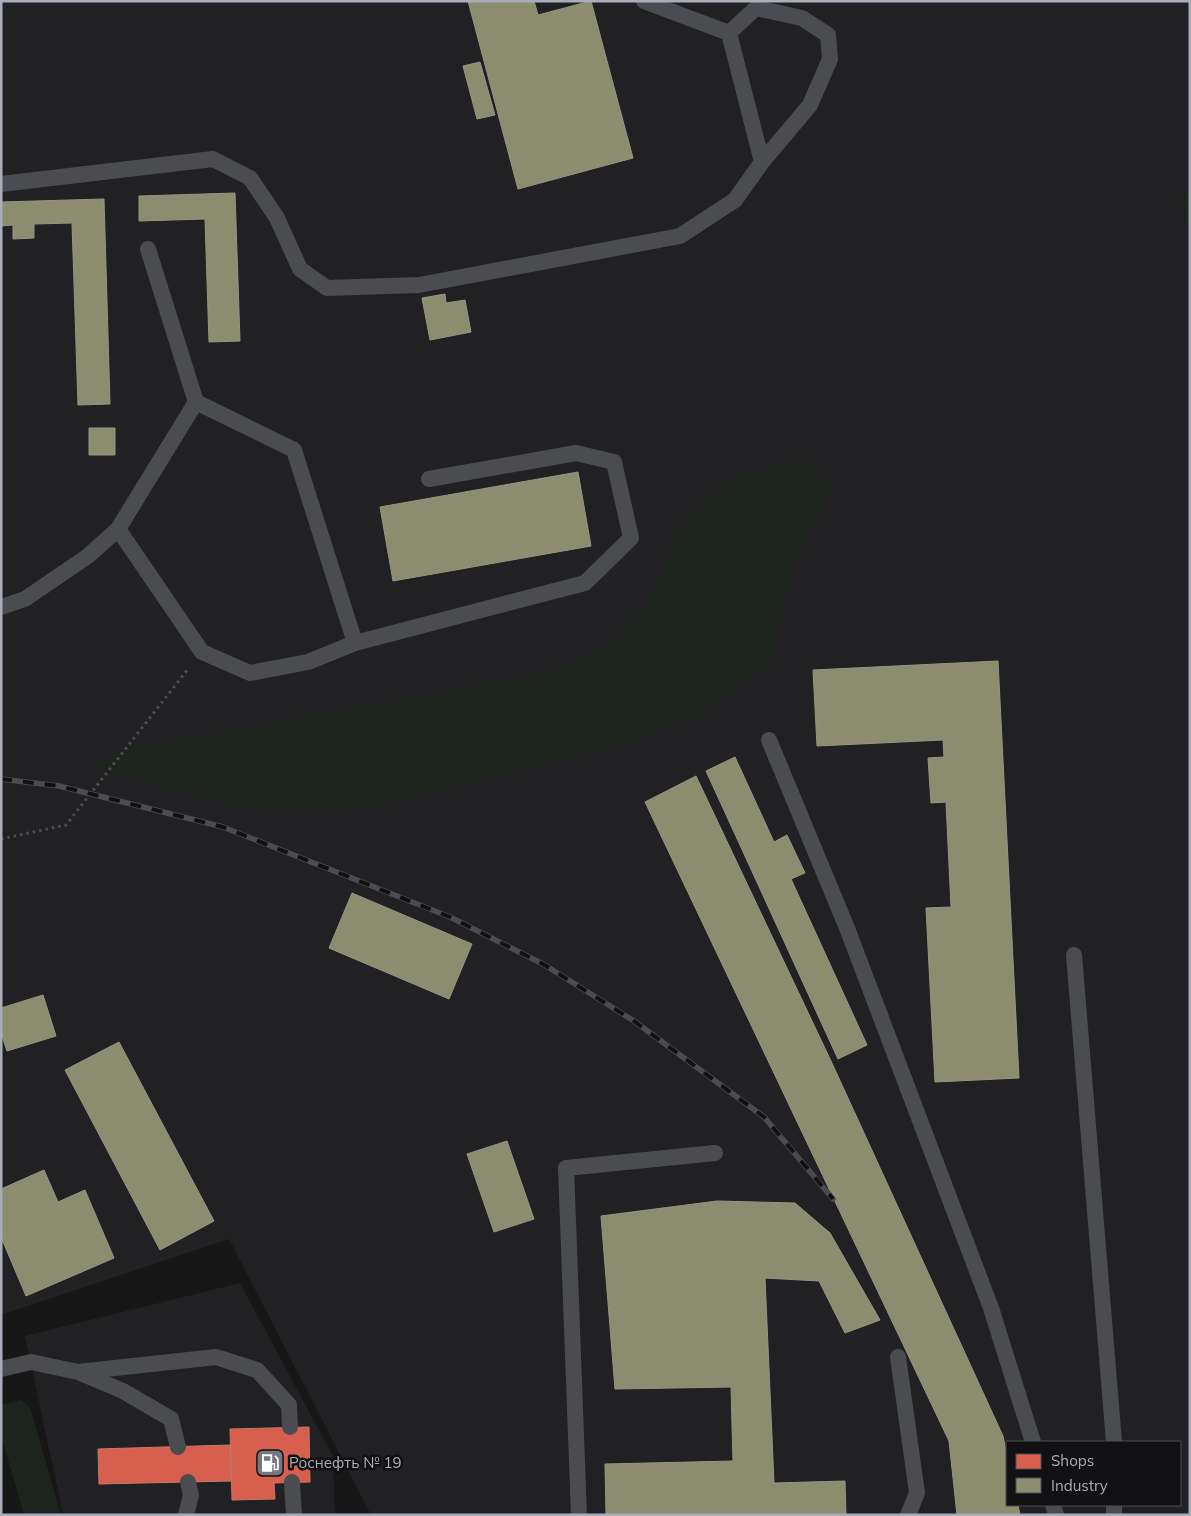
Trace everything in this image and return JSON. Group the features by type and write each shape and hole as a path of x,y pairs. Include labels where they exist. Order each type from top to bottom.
{"lane":[{"path":"644,1 729,33"},
{"path":"1,184 213,159 250,178 277,218 300,269 327,288 419,284 680,236 736,200 762,162 810,105 830,59 828,35 802,18 756,8 729,33"},
{"path":"729,33 762,162"},
{"path":"148,249 196,402 294,450 355,643"},
{"path":"1,606 25,599 88,556 118,529 196,402"},
{"path":"118,529 202,652 250,673 308,662 355,643 584,583 630,538 614,462 576,453 428,479"},
{"path":"770,740 847,928 991,1308 1033,1441"},
{"path":"1074,955 1114,1441"},
{"path":"580,1515 566,1168 714,1153"},
{"path":"78,1372 216,1357 256,1370 289,1405 290,1427"},
{"path":"898,1357 917,1494 908,1515"},
{"path":"1,1369 31,1362 78,1372 123,1391 171,1419 178,1447"},
{"path":"186,1515 191,1495 188,1482"},
{"path":"292,1482 294,1515"}],"path":[{"path":"1,839 66,825 202,652"}],"shaded area":[{"path":"1,1 1190,1 1190,1515 371,1515 229,1239 1,1315"},
{"path":"1190,188 1190,238 1181,201"},
{"path":"807,458 834,490 807,537 783,598 774,659 702,715 626,744 354,811 255,811 90,768 125,749 548,673 619,639 656,588 678,529 732,479"},
{"path":"240,1283 333,1456 335,1515 63,1515 25,1336"},
{"path":"21,1400 30,1407 61,1515 24,1515 1,1435 1,1405"}],"building: Shops":[{"name":"Роснефть № 19","path":"309,1427 310,1482 274,1483 275,1499 232,1500 230,1429"},
{"path":"230,1445 231,1481 99,1484 98,1449"}],"building: Industry":[{"path":"468,1 534,1 538,15 591,1 633,158 518,189"},
{"path":"480,62 495,115 477,119 463,66"},
{"path":"235,193 240,341 209,342 205,219 139,221 139,196"},
{"path":"104,199 110,404 78,405 72,223 34,224 34,238 13,239 13,225 1,226 1,202"},
{"path":"445,294 446,303 465,300 471,332 430,340 422,298"},
{"path":"89,428 115,428 115,455 89,455"},
{"path":"578,472 591,546 393,581 380,507"},
{"path":"998,661 1019,1078 935,1082 926,908 951,907 946,802 931,803 928,758 944,757 943,740 817,746 813,670"},
{"path":"735,757 774,842 787,835 805,873 791,879 867,1045 838,1059 706,771"},
{"path":"696,776 831,1061 1003,1436 1006,1451 1006,1506 1018,1506 1020,1515 957,1515 949,1441 645,802"},
{"path":"352,893 472,944 449,999 329,948"},
{"path":"43,995 56,1036 7,1051 1,1033 1,1008"},
{"path":"119,1042 214,1221 160,1250 65,1070"},
{"path":"507,1141 534,1219 494,1232 467,1154"},
{"path":"44,1170 58,1202 85,1190 114,1258 26,1296 1,1237 1,1189"},
{"path":"717,1201 795,1203 830,1233 880,1320 845,1333 819,1281 765,1278 774,1483 845,1481 846,1515 606,1515 605,1464 733,1461 731,1387 615,1389 601,1216"}],"railway":[{"path":"1,779 59,786 223,827 450,917 543,964 634,1021 764,1117 833,1199"}],"place":[{"name":"Роснефть № 19","path":"270,1463"}]}
